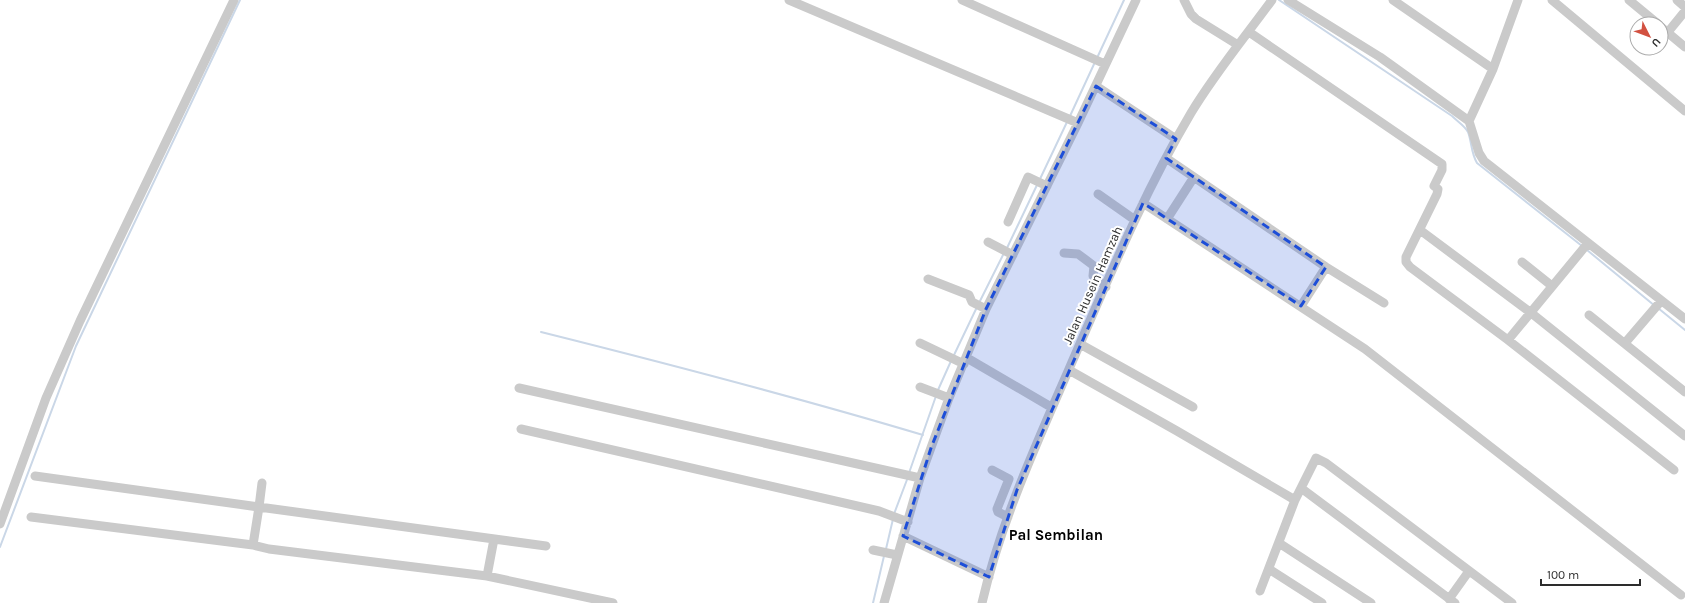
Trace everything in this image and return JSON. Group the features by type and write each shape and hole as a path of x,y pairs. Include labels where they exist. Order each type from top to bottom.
{"street":[{"path":"0,524 44,405 80,321 234,0"},
{"path":"789,0 1076,122"},
{"path":"962,0 1103,63"},
{"path":"888,602 897,555 919,477 947,398 964,361 984,308 1076,122 1096,86 1103,63 1136,0"},
{"path":"1184,0 1191,14 1196,19 1238,45"},
{"name":"Jalan Husein Hamzah","path":"982,603 1008,517 1018,490 1052,408 1143,203 1192,111 1238,45 1272,0"},
{"path":"1288,0 1386,62 1469,120 1479,153 1484,162 1585,247 1659,304 1685,319"},
{"path":"1393,0 1493,69"},
{"path":"1469,120 1493,69 1518,0"},
{"path":"1552,0 1685,111"},
{"path":"1629,0 1648,16"},
{"path":"1677,0 1685,7"},
{"path":"1669,25 1685,11"},
{"path":"1249,32 1442,164 1442,170 1434,186 1438,189 1437,194 1406,257 1406,262 1410,267 1508,340 1674,470"},
{"path":"1669,34 1685,47"},
{"path":"1096,86 1176,139"},
{"path":"1166,158 1326,267 1384,303"},
{"path":"1008,222 1028,177 1045,185"},
{"path":"1167,219 1194,177"},
{"path":"1098,194 1136,220"},
{"path":"1143,203 1365,348 1681,595"},
{"path":"1420,230 1530,312 1685,436"},
{"path":"988,242 1011,254"},
{"path":"1508,340 1585,247"},
{"path":"1064,253 1078,254 1094,266 1093,276 1106,286"},
{"path":"1522,262 1552,286"},
{"path":"1301,306 1326,267"},
{"path":"928,279 969,295 972,302 984,308"},
{"path":"1625,343 1659,304"},
{"path":"1588,315 1685,392"},
{"path":"920,343 948,356 964,361 1052,408"},
{"path":"1080,344 1193,407"},
{"path":"1069,370 1295,500"},
{"path":"920,386 947,398"},
{"path":"519,388 919,477"},
{"path":"521,429 732,476 890,514 906,522"},
{"path":"1260,591 1295,500 1316,458 1326,463 1512,603"},
{"path":"992,470 1008,479 997,509 998,512 1008,517"},
{"path":"35,476 546,546"},
{"path":"253,545 262,483"},
{"path":"1302,488 1452,601 1469,571"},
{"path":"30,517 486,576 613,603"},
{"path":"903,536 989,577"},
{"path":"486,576 494,539"},
{"path":"1279,543 1372,603"},
{"path":"873,550 897,555"},
{"path":"1269,569 1322,603"}],"highlighted area":[{"path":"1096,86 1176,139 1166,158 1326,267 1301,306 1143,203 1017,490 989,577 903,536 931,448 986,309"}],"waterway":[{"path":"0,547 76,346 240,0"},
{"path":"1097,58 1124,0"},
{"path":"1279,0 1452,116 1467,130 1477,163 1582,246"},
{"path":"1070,116 1095,62"},
{"path":"1040,179 1067,122"},
{"path":"1007,248 1037,185"},
{"path":"1587,250 1655,306"},
{"path":"979,303 1004,253"},
{"path":"954,355 977,307"},
{"path":"1658,308 1685,330"},
{"path":"541,332 732,381 923,435"},
{"path":"938,390 951,361"},
{"path":"909,473 936,396"},
{"path":"894,514 908,477"},
{"path":"886,549 893,519"},
{"path":"873,603 884,556"}],"district":[{"name":"Pal Sembilan","path":"1056,535"}]}
